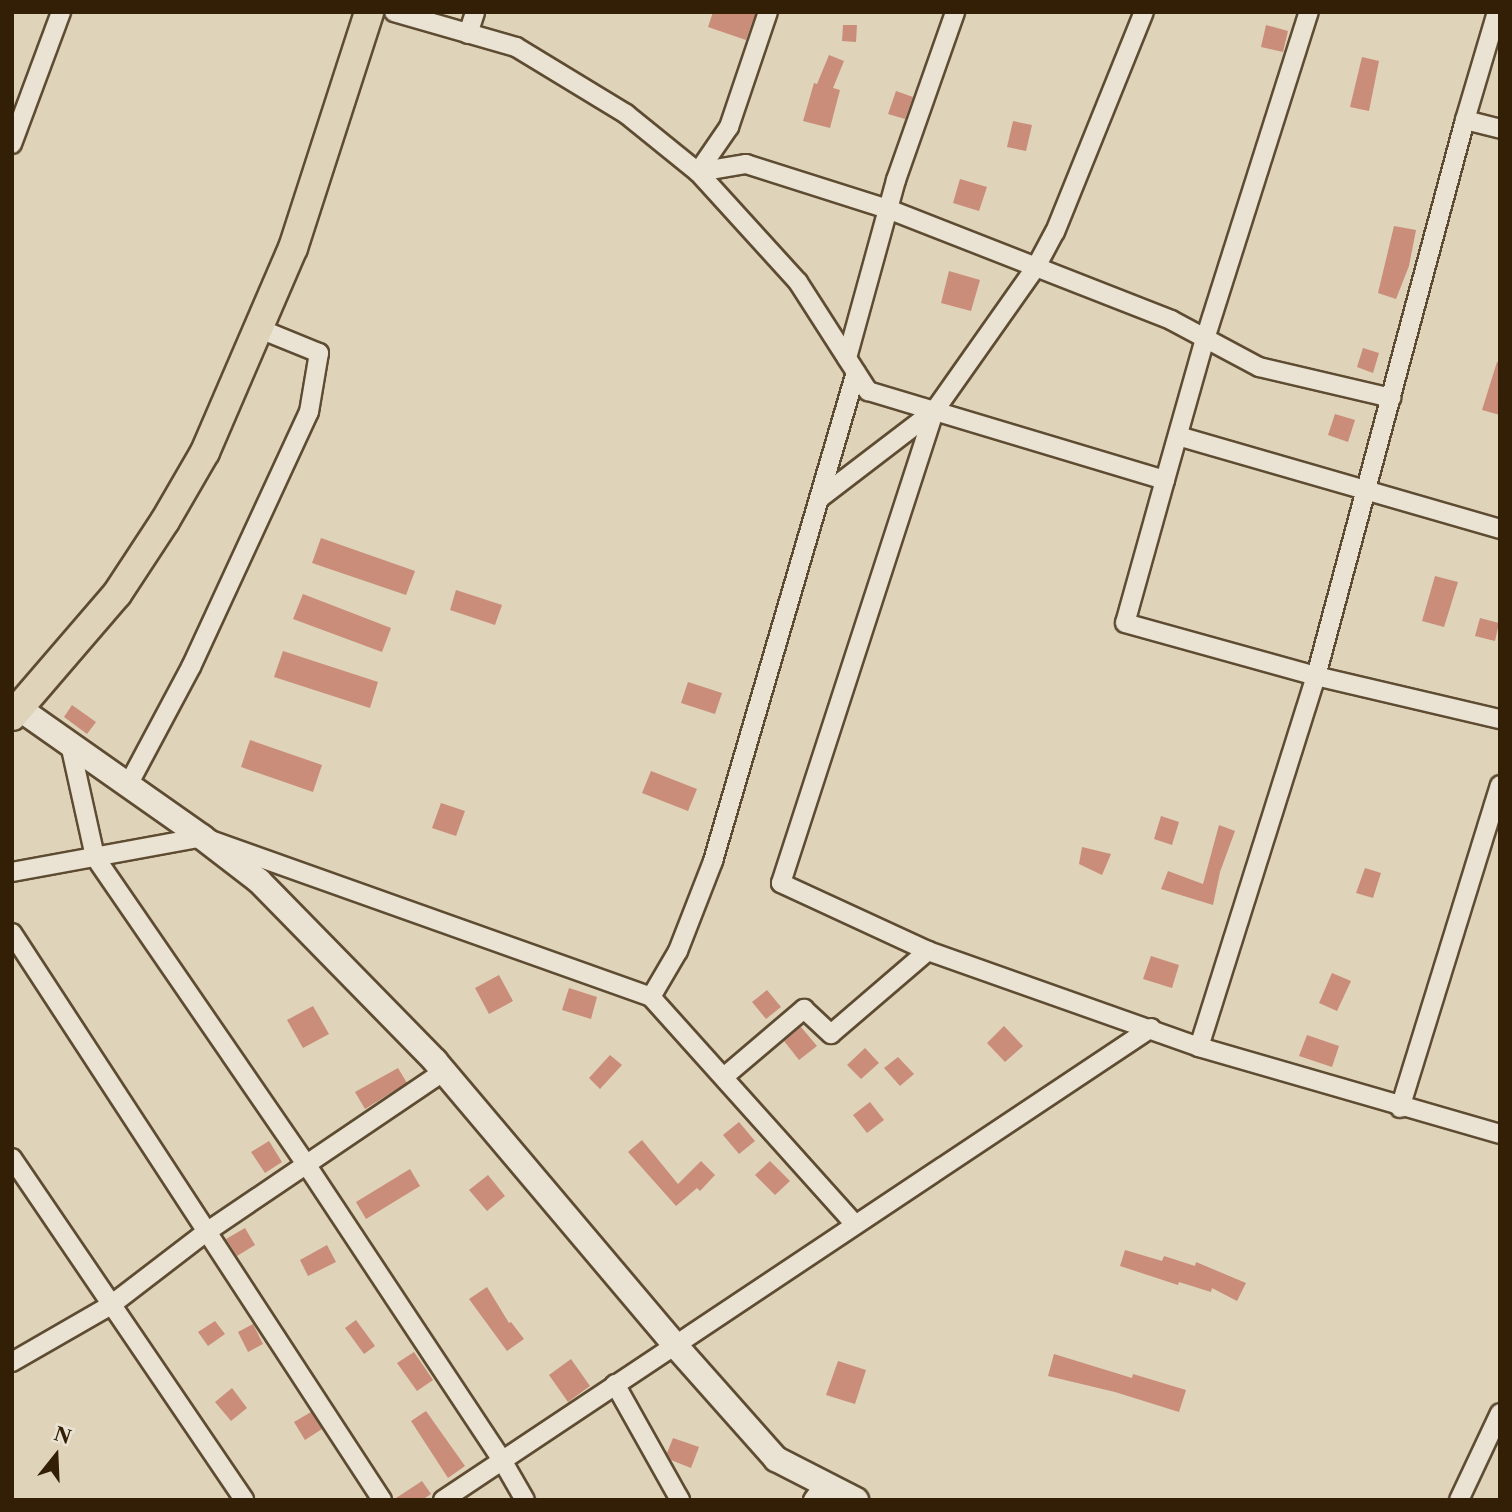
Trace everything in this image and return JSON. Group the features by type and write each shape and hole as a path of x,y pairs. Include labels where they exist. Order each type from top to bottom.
{"main road":[{"path":"16,712 117,594 165,521 205,452 293,248 369,12"}],"street":[{"path":"12,144 61,12"},
{"path":"394,12 516,47 626,114 698,172 798,282 868,391 1165,480"},
{"path":"468,34 475,12"},
{"path":"698,172 729,127 768,12"},
{"path":"651,997 678,951 713,861 820,498 888,209 955,12"},
{"path":"1143,12 1055,232 1035,267 935,410 780,883 928,951 1199,1047 1400,1108 1500,1134"},
{"path":"1310,12 1205,339 1125,623 1316,676 1500,719"},
{"path":"1199,1047 1316,676 1465,120 1497,12"},
{"path":"1465,120 1500,129"},
{"path":"698,172 746,164 888,209 1171,320 1259,367 1391,398"},
{"path":"128,785 191,667 309,412 319,353 260,329"},
{"path":"820,498 935,410"},
{"path":"1178,436 1500,528"},
{"path":"16,712 70,744 202,837 259,881 444,1071 674,1345 776,1459 819,1492 856,1500"},
{"path":"70,744 95,857 306,1164 502,1460 525,1500"},
{"path":"1400,1108 1500,785"},
{"path":"12,873 202,837 651,997 855,1224"},
{"path":"12,933 205,1233 382,1500"},
{"path":"724,1076 804,1009 831,1034 928,951"},
{"path":"443,1500 1151,1028"},
{"path":"12,1362 111,1305 205,1233 444,1071"},
{"path":"12,1158 244,1500"},
{"path":"615,1384 680,1500"},
{"path":"1459,1500 1500,1413"}],"building":[{"path":"713,12 756,12 746,40 708,27"},
{"path":"843,25 857,25 856,42 842,41"},
{"path":"1266,25 1288,31 1283,52 1261,47"},
{"path":"829,55 844,61 833,88 840,90 830,128 803,121 814,83 817,84"},
{"path":"1362,57 1379,61 1369,111 1350,107"},
{"path":"896,91 913,97 905,119 888,114"},
{"path":"1013,121 1032,125 1026,151 1007,147"},
{"path":"960,179 987,187 979,211 953,203"},
{"path":"1394,226 1416,230 1409,266 1396,299 1378,293"},
{"path":"949,271 980,280 971,311 941,303"},
{"path":"1363,348 1379,353 1373,373 1357,367"},
{"path":"1497,362 1500,363 1500,415 1482,410"},
{"path":"1335,414 1355,420 1348,442 1328,435"},
{"path":"321,538 415,571 406,595 312,563"},
{"path":"1435,576 1458,582 1444,627 1422,621"},
{"path":"456,590 502,605 495,625 450,610"},
{"path":"303,594 391,628 382,652 293,619"},
{"path":"1480,618 1499,623 1495,641 1475,636"},
{"path":"283,651 378,682 370,708 274,677"},
{"path":"688,682 722,693 715,714 681,703"},
{"path":"72,705 96,722 87,734 64,717"},
{"path":"250,740 322,765 313,792 241,767"},
{"path":"651,771 697,789 688,811 642,793"},
{"path":"441,803 465,811 456,836 432,828"},
{"path":"1161,816 1179,822 1172,845 1154,839"},
{"path":"1219,825 1235,831 1220,872 1213,905 1161,889 1168,871 1203,884"},
{"path":"1082,847 1111,854 1102,875 1079,864"},
{"path":"1365,868 1381,873 1373,898 1356,893"},
{"path":"1151,956 1179,965 1172,988 1143,979"},
{"path":"1332,973 1351,981 1337,1011 1319,1003"},
{"path":"499,975 513,1001 489,1014 475,988"},
{"path":"569,988 597,997 591,1019 562,1010"},
{"path":"767,990 781,1007 766,1019 752,1002"},
{"path":"313,1006 329,1034 303,1048 287,1020"},
{"path":"1004,1026 1023,1046 1005,1062 987,1043"},
{"path":"801,1027 817,1046 799,1060 784,1041"},
{"path":"1307,1035 1339,1046 1332,1067 1299,1056"},
{"path":"865,1048 879,1063 861,1079 847,1065"},
{"path":"610,1055 622,1065 600,1089 589,1078"},
{"path":"898,1057 914,1074 900,1086 884,1068"},
{"path":"398,1068 407,1083 365,1109 355,1092"},
{"path":"870,1102 884,1120 867,1133 853,1115"},
{"path":"739,1122 755,1141 739,1154 723,1135"},
{"path":"642,1140 678,1184 701,1161 715,1175 700,1191 697,1188 676,1206 628,1152"},
{"path":"269,1141 282,1162 265,1173 251,1152"},
{"path":"770,1161 790,1181 775,1195 755,1175"},
{"path":"410,1169 420,1186 366,1219 356,1202"},
{"path":"488,1175 505,1196 487,1211 469,1190"},
{"path":"245,1228 255,1245 237,1256 226,1239"},
{"path":"327,1245 336,1262 308,1276 300,1260"},
{"path":"1125,1250 1162,1261 1164,1256 1195,1266 1196,1262 1246,1283 1237,1301 1212,1288 1211,1292 1179,1282 1178,1285 1120,1266"},
{"path":"487,1287 509,1323 511,1322 524,1339 507,1351 469,1299"},
{"path":"356,1320 375,1346 364,1354 345,1328"},
{"path":"215,1321 225,1334 208,1346 198,1332"},
{"path":"253,1324 263,1344 248,1352 238,1332"},
{"path":"414,1352 433,1380 417,1391 397,1363"},
{"path":"1054,1354 1132,1378 1133,1374 1186,1390 1179,1412 1115,1392 1048,1376"},
{"path":"571,1359 590,1386 568,1402 549,1375"},
{"path":"838,1361 866,1370 855,1404 826,1395"},
{"path":"232,1388 247,1408 231,1421 215,1402"},
{"path":"426,1411 465,1466 448,1478 411,1421"},
{"path":"311,1412 322,1429 305,1440 294,1422"},
{"path":"673,1438 699,1447 691,1468 671,1460 667,1453"},
{"path":"422,1481 431,1494 422,1500 393,1500"}]}
